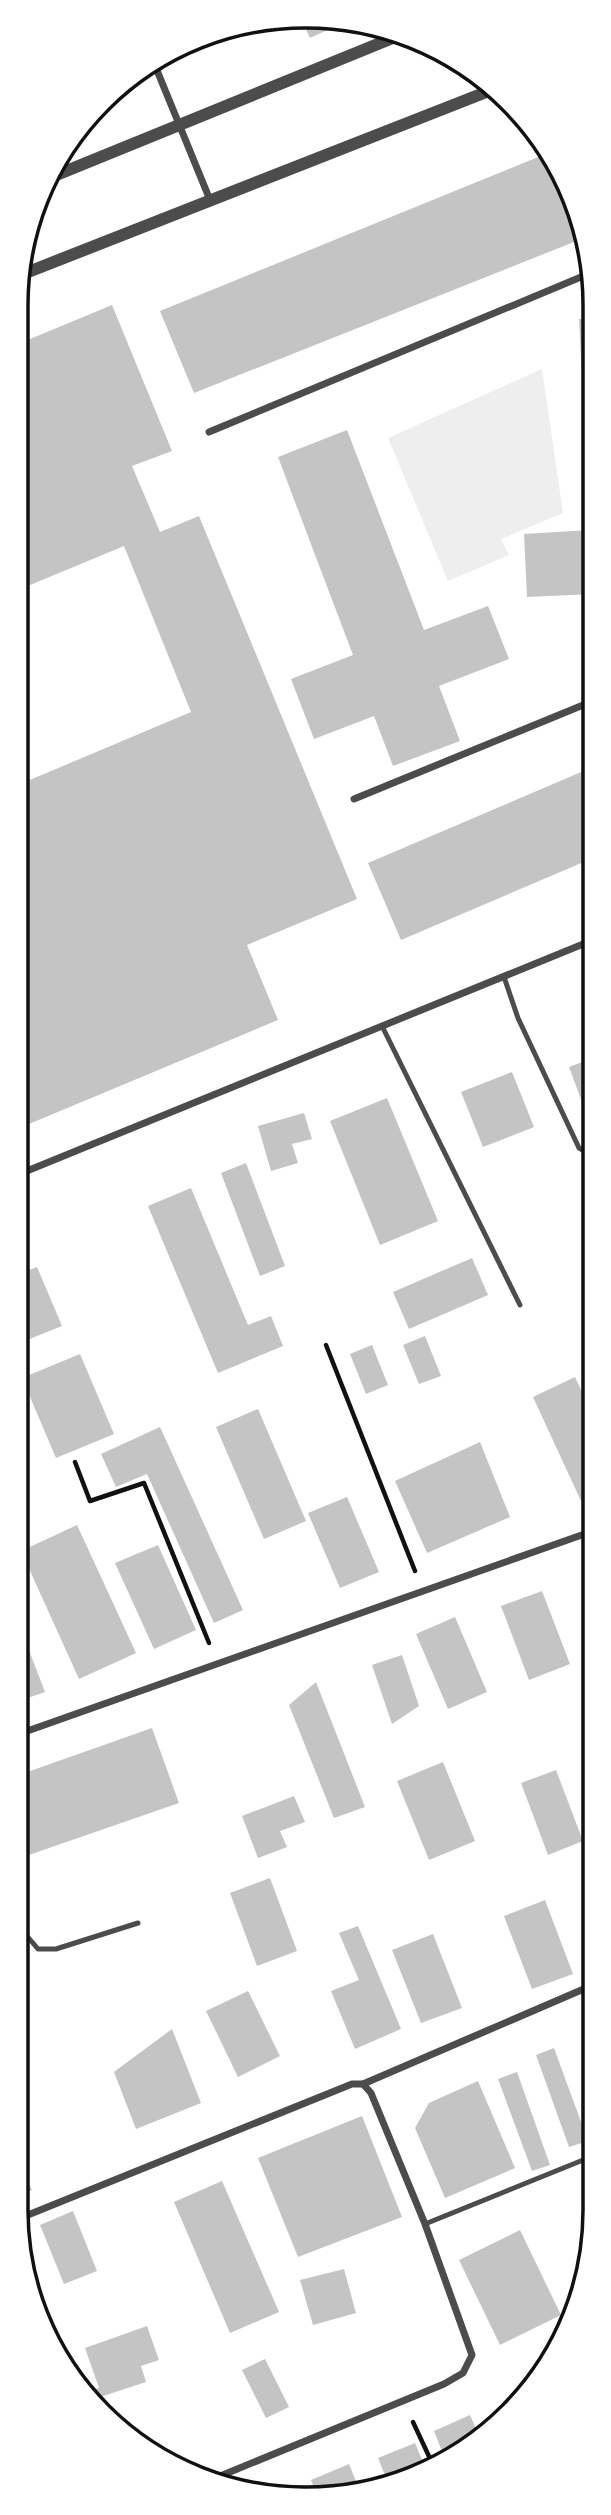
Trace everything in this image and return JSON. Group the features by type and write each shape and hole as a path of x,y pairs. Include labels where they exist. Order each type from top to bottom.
{"street":[{"path":"62,173 387,40"},
{"path":"157,71 210,200"},
{"path":"30,271 483,93"},
{"path":"209,432 581,277"},
{"path":"354,799 583,705"},
{"path":"28,1171 583,944"},
{"path":"28,1731 583,1535"},
{"path":"28,2215 352,2084 363,2084 583,1988"},
{"path":"224,2475 403,2401 463,2373 472,2355 425,2224 371,2093 363,2084"}],"lane":[{"path":"504,977 518,1018 579,1148 583,1150"},
{"path":"382,1026 520,1305"},
{"path":"28,1939 38,1949 56,1949 138,1923"},
{"path":"425,2224 583,2160"}],"path":[{"path":"326,1345 423,1591"},
{"path":"75,1462 90,1501 144,1482 217,1664"},
{"path":"403,2401 429,2457"}],"shaded area":[{"path":"542,369 563,513 501,539 509,555 448,581 388,438"}],"building":[{"path":"305,28 329,29 310,38"},
{"path":"539,156 562,199 576,241 194,393 160,311"},
{"path":"112,305 172,451 132,466 160,532 199,516 357,899 247,945 278,1020 28,1124 28,781 191,712 124,546 28,586 28,340"},
{"path":"579,319 583,319 583,396"},
{"path":"347,430 424,630 488,606 509,659 439,686 460,741 393,766 374,716 314,739 291,679 353,655 278,457"},
{"path":"583,530 583,594 527,597 524,534"},
{"path":"583,771 583,862 401,940 368,863"},
{"path":"583,1062 583,1105 569,1067"},
{"path":"512,1072 534,1127 483,1147 461,1092"},
{"path":"387,1098 438,1221 380,1245 330,1121"},
{"path":"304,1113 312,1139 292,1144 298,1163 271,1171 258,1126"},
{"path":"246,1163 285,1266 260,1276 221,1173"},
{"path":"191,1188 248,1325 271,1316 283,1346 218,1373 148,1206"},
{"path":"472,1258 488,1295 409,1329 393,1292"},
{"path":"37,1267 62,1326 28,1340 28,1271"},
{"path":"425,1336 441,1376 419,1384 403,1345"},
{"path":"372,1345 388,1385 366,1394 350,1354"},
{"path":"80,1354 114,1434 56,1458 28,1392 28,1376"},
{"path":"575,1377 583,1394 583,1501 581,1501 533,1397"},
{"path":"258,1409 306,1521 264,1539 216,1427"},
{"path":"160,1427 243,1610 214,1623 147,1474 116,1487 101,1454"},
{"path":"480,1442 510,1517 427,1553 395,1481"},
{"path":"347,1497 379,1572 340,1588 308,1513"},
{"path":"77,1525 136,1653 79,1679 28,1566 28,1548"},
{"path":"158,1545 196,1630 154,1649 115,1563"},
{"path":"542,1591 570,1664 529,1680 501,1606"},
{"path":"455,1617 487,1692 448,1709 416,1634"},
{"path":"28,1648 45,1692 28,1698"},
{"path":"402,1655 419,1706 392,1724 372,1665"},
{"path":"316,1682 365,1807 334,1818 289,1705"},
{"path":"152,1728 179,1803 28,1855 28,1772"},
{"path":"443,1762 475,1841 429,1860 397,1781"},
{"path":"556,1770 583,1841 548,1855 521,1783"},
{"path":"294,1796 305,1822 280,1831 287,1847 258,1858 242,1816"},
{"path":"270,1878 297,1951 257,1966 230,1893"},
{"path":"545,1900 573,1974 532,1989 504,1916"},
{"path":"358,1926 401,2029 355,2049 331,1991 359,1980 339,1933"},
{"path":"433,1934 462,2008 421,2023 392,1950"},
{"path":"248,1991 280,2056 238,2077 206,2011"},
{"path":"172,2029 201,2103 136,2129 114,2072"},
{"path":"554,2048 583,2127 583,2143 569,2147 536,2055"},
{"path":"517,2072 550,2165 532,2171 498,2079"},
{"path":"478,2081 515,2168 445,2198 415,2128 429,2103"},
{"path":"362,2116 402,2217 298,2257 258,2158"},
{"path":"222,2181 279,2312 230,2333 174,2202"},
{"path":"73,2211 97,2271 64,2284 40,2225"},
{"path":"520,2230 561,2315 500,2345 459,2260"},
{"path":"344,2269 356,2313 313,2325 300,2280"},
{"path":"147,2326 159,2360 141,2366 146,2382 101,2397 95,2389 99,2388 85,2348"},
{"path":"265,2359 289,2407 266,2418 242,2370"},
{"path":"470,2415 476,2428 442,2451 434,2431"},
{"path":"415,2443 423,2461 385,2475 378,2458"},
{"path":"349,2464 356,2483 314,2487 311,2480"}]}
